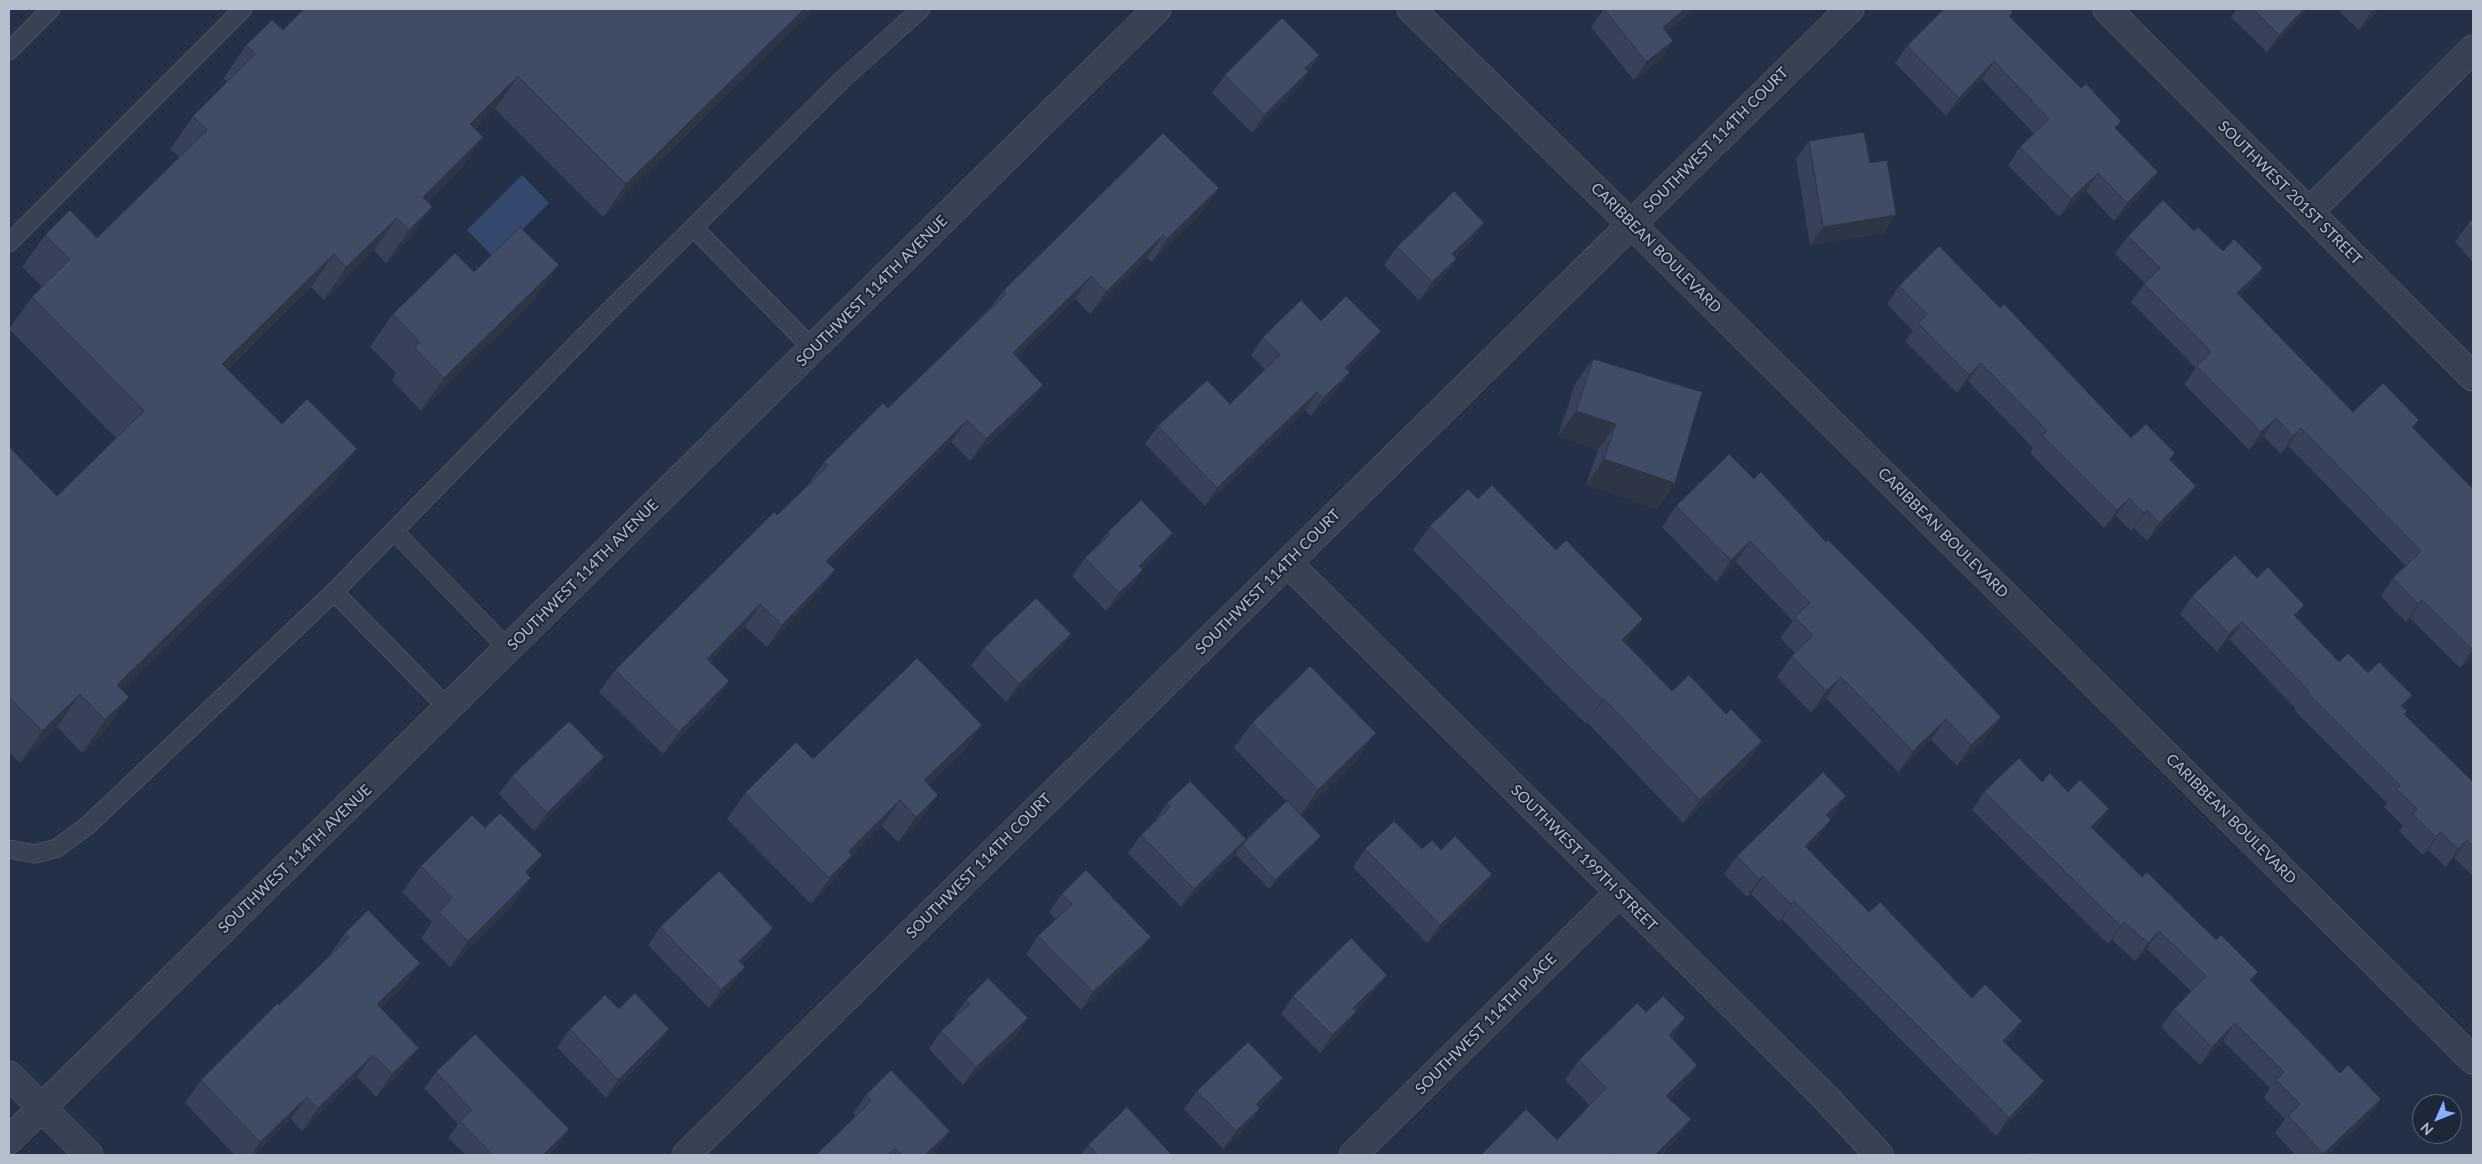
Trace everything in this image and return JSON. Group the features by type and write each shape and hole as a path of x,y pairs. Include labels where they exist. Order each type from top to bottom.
{"street":[{"name":"SOUTHWEST 114TH AVENUE","path":"9,1140 449,709 1157,9"},
{"name":"CARIBBEAN BOULEVARD","path":"1411,9 1632,224 2473,1060"},
{"name":"SOUTHWEST 114TH COURT","path":"686,1155 1850,9"},
{"name":"SOUTHWEST 201ST STREET","path":"2107,9 2473,377"},
{"path":"2310,212 2473,50"},
{"name":"SOUTHWEST 199TH STREET","path":"1288,563 1823,1095 1878,1155"},
{"name":"SOUTHWEST 114TH PLACE","path":"1352,1155 1619,893"},
{"path":"9,1075 89,1155"}],"lane":[{"path":"9,51 51,9"},
{"path":"9,243 243,9"},
{"path":"9,849 35,854 57,848 87,826 334,592 842,80 921,9"},
{"path":"694,228 813,349"},
{"path":"394,531 508,649"},
{"path":"334,592 449,709"}],"water":[{"path":"522,175 549,203 494,258 467,230"}],"building":[{"path":"304,9 804,9 626,184 518,76 470,124 483,137 423,197 432,207 409,230 397,218 346,267 334,254 222,364 282,424 307,399 357,449 117,685 129,697 105,720 80,694 42,731 9,697 9,447 57,496 144,411 32,297 70,259 45,235 70,210 97,238 207,130 193,116 255,54 246,45 272,20 283,30"},
{"path":"1604,9 1685,9 1663,27 1673,41 1646,62"},
{"path":"1944,9 2010,9 2013,12 2009,16 2081,88 2086,84 2121,121 2115,128 2158,172 2127,203 2098,173 2071,199 2020,147 2049,119 1994,61 1959,98 1907,46"},
{"path":"2253,9 2304,9 2279,35"},
{"path":"1282,18 1319,55 1305,68 1308,72 1264,115 1225,75"},
{"path":"1864,132 1870,163 1887,160 1896,215 1823,227 1809,141"},
{"path":"1163,133 1219,188 1167,239 1163,235 1106,292 1091,276 1013,353 1043,385 986,439 967,420 826,561 835,570 782,625 760,604 707,659 729,681 679,732 615,670 774,512 777,515 828,466 824,462 883,403 888,408 1006,294 1003,291"},
{"path":"1454,191 1484,223 1452,254 1456,259 1432,282 1397,247"},
{"path":"2163,200 2194,231 2198,227 2223,251 2234,239 2263,268 2237,293 2353,412 2383,383 2419,420 2412,427 2473,489 2473,650 2422,600 2418,604 2393,578 2421,551 2301,428 2293,436 2276,418 2261,432 2197,366 2211,352 2144,284 2160,268 2128,236"},
{"path":"2473,219 2473,230 2468,224"},
{"path":"520,227 559,265 444,378 414,347 420,342 393,314 455,253 474,272"},
{"path":"1939,246 2000,308 2004,304 2131,438 2146,424 2175,453 2169,459 2196,486 2159,523 2147,510 2144,513 2129,498 2117,510 2042,435 2047,431 1981,363 1969,375 1918,323 1927,314 1899,286"},
{"path":"1346,296 1381,331 1345,368 1350,372 1323,398 1317,392 1217,488 1158,426 1207,380 1230,404 1280,355 1263,337 1301,300 1321,321"},
{"path":"1593,359 1702,392 1675,483 1604,459 1616,424 1576,411"},
{"path":"1729,454 1754,479 1761,472 1826,542 1828,540 1924,636 2001,717 1971,745 1946,719 1913,751 1841,677 1826,691 1792,656 1813,635 1795,617 1810,603 1750,541 1731,560 1676,506"},
{"path":"1492,485 1556,550 1566,540 1643,619 1622,640 1672,691 1689,675 1726,714 1731,709 1762,741 1700,800 1604,699 1602,700 1430,526 1468,489 1478,499"},
{"path":"1141,500 1173,533 1139,566 1143,570 1119,593 1085,558 1110,534 1108,532"},
{"path":"2235,555 2257,578 2268,567 2304,605 2294,615 2339,662 2348,653 2368,673 2379,662 2412,695 2401,706 2407,711 2404,714 2473,782 2473,846 2467,840 2458,849 2440,832 2436,837 2412,813 2417,809 2397,789 2400,785 2308,693 2309,691 2242,622 2229,634 2192,596"},
{"path":"1036,598 1071,634 1019,684 984,648"},
{"path":"917,658 982,725 924,780 938,795 916,817 900,800 849,851 852,855 829,878 745,793 796,742 813,759"},
{"path":"1310,666 1376,733 1318,790 1252,723"},
{"path":"569,721 604,757 547,813 512,776"},
{"path":"2019,758 2042,782 2050,773 2068,792 2080,780 2109,809 2091,827 2142,877 2147,872 2216,940 2221,935 2258,972 2250,980 2340,1073 2348,1065 2381,1099 2323,1154 2288,1115 2300,1104 2276,1080 2284,1072 2235,1023 2212,1047 2174,1009 2206,976 2159,931 2148,943 2124,922 2121,926 1984,792"},
{"path":"1823,772 1846,796 1826,815 1831,820 1805,846 1869,912 1880,902 1972,998 1985,984 2022,1021 2003,1041 2044,1081 2009,1118 1794,901 1791,904 1763,876 1759,879 1737,856"},
{"path":"1190,781 1246,839 1194,889 1141,835 1170,807 1166,804"},
{"path":"1287,801 1321,836 1275,880 1242,845"},
{"path":"500,813 542,855 525,872 531,878 468,941 439,912 452,898 421,866 472,815 485,828"},
{"path":"1394,821 1422,849 1432,840 1441,850 1455,836 1492,874 1440,925 1365,849"},
{"path":"1086,870 1151,937 1093,992 1038,936 1072,904 1062,894"},
{"path":"719,871 773,928 739,961 745,967 721,990 660,927"},
{"path":"368,910 420,963 377,1004 419,1048 392,1074 373,1055 318,1108 307,1097 260,1142 201,1080 278,1003 279,1005 349,937 345,933"},
{"path":"1351,938 1387,975 1353,1008 1356,1012 1332,1035 1293,996"},
{"path":"988,978 1028,1018 976,1067 941,1031 970,1004 966,1000"},
{"path":"635,993 669,1029 618,1080 570,1029 605,995 619,1009"},
{"path":"1663,996 1685,1018 1669,1035 1697,1065 1666,1096 1691,1119 1655,1155 1481,1155 1526,1109 1557,1140 1606,1088 1579,1060 1637,1003 1646,1012"},
{"path":"475,1034 569,1129 543,1155 493,1155 460,1121 472,1110 436,1072"},
{"path":"1248,1042 1283,1078 1256,1104 1260,1108 1236,1131 1197,1091"},
{"path":"891,1070 950,1131 925,1155 902,1155 895,1149 888,1155 816,1155 871,1101 866,1095"},
{"path":"1127,1107 1172,1155 1098,1155 1088,1145"},
{"path":"2031,1153 2047,1155 2030,1155"}]}
